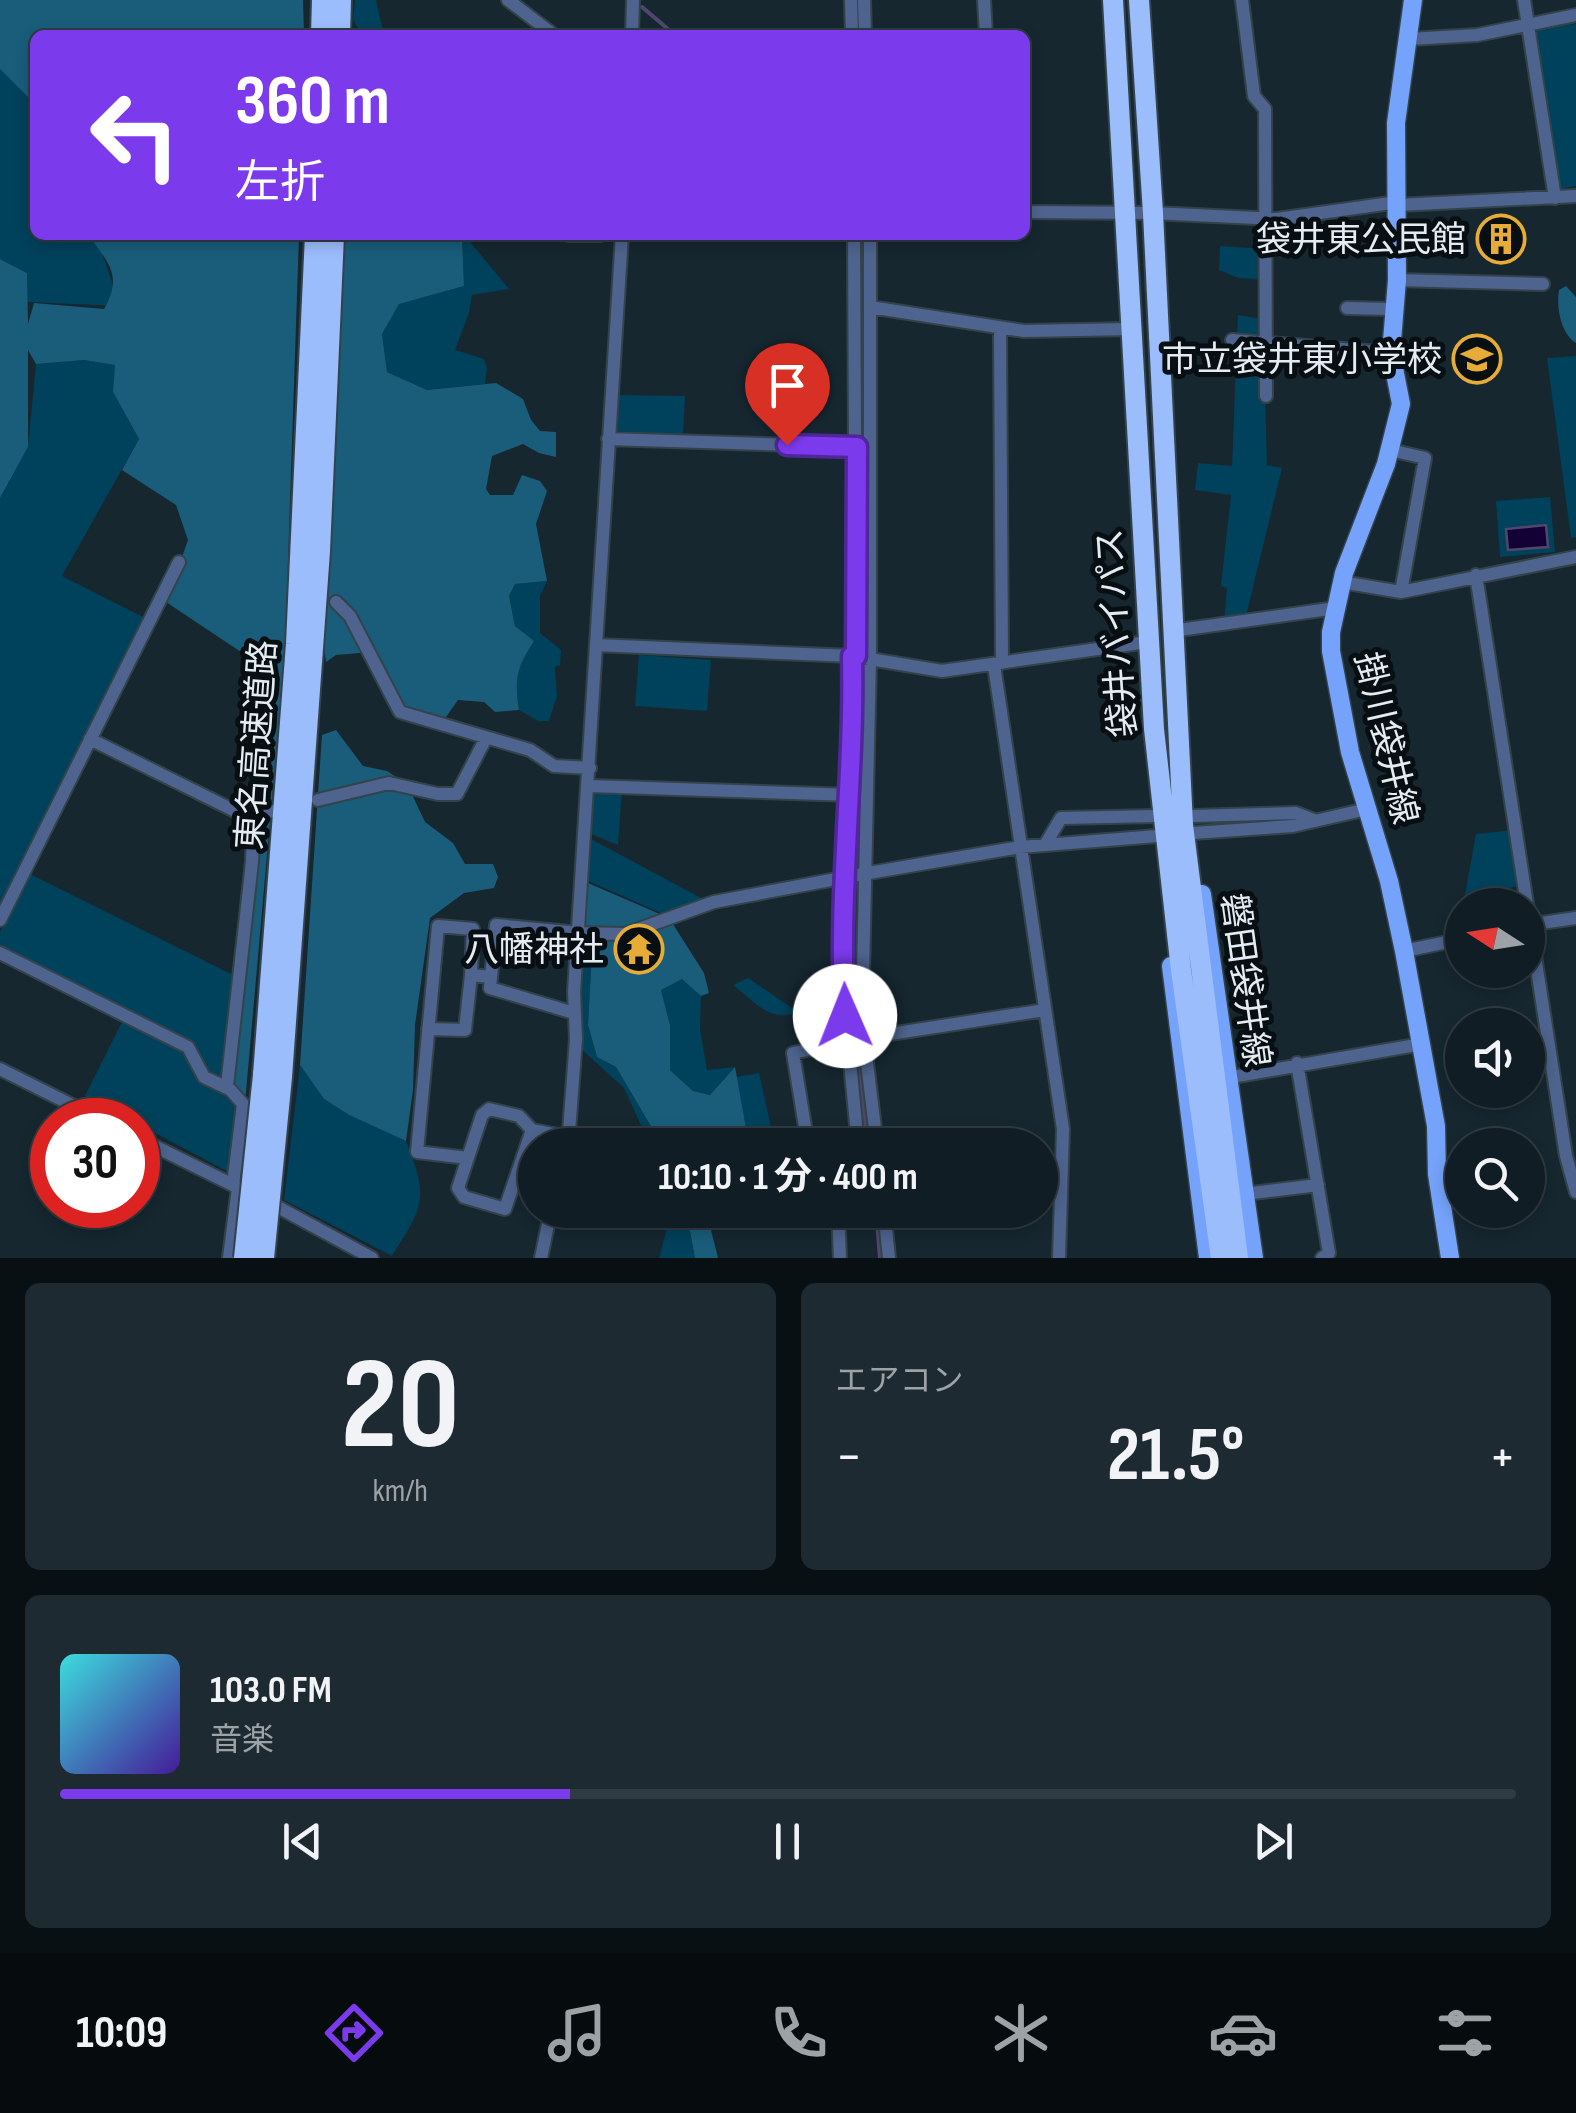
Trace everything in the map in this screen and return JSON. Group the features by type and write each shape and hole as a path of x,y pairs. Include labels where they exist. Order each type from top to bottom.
{"highway":[{"path":"321,30 322,0"},
{"path":"340,30 341,0"},
{"name":"袋井バイパス","path":"1114,0 1153,725 1181,970 1230,1256"},
{"name":"袋井バイパス","path":"1139,0 1182,825 1230,1256"},
{"name":"東名高速道路","path":"264,1258 315,240"},
{"name":"東名高速道路","path":"244,1258 272,1076 320,552 334,240"}],"main road":[{"name":"掛川袋井線","path":"1414,0 1396,123 1397,280 1391,353 1401,404 1390,450 1342,582 1331,651 1350,752 1389,881 1404,951 1436,1126 1437,1174 1450,1258"},
{"name":"磐田袋井線","path":"1176,710 1186,743 1192,824 1244,1194 1230,1256"},
{"name":"磐田袋井線","path":"1153,725 1157,836 1230,1256"}],"street":[{"path":"508,0 543,30"},
{"path":"632,30 633,0"},
{"path":"851,0 852,30"},
{"path":"864,0 865,30"},
{"path":"984,0 986,30"},
{"path":"1242,0 1254,96 1265,110 1266,396"},
{"path":"1524,0 1555,198"},
{"path":"1410,39 1477,35 1576,16"},
{"path":"1030,212 1295,218 1398,203 1576,196"},
{"path":"569,1128 622,240"},
{"path":"853,876 851,795 860,657 854,240"},
{"path":"870,240 853,876 843,989 873,1128"},
{"path":"1397,280 1543,284"},
{"path":"870,307 1024,331 1130,329"},
{"path":"1346,308 1392,308"},
{"path":"1000,328 998,664 1020,848 1063,1129 1059,1258"},
{"path":"1232,340 1391,353"},
{"path":"608,438 857,447"},
{"path":"1390,450 1425,458 1401,592"},
{"path":"1342,582 1401,592 1576,557"},
{"path":"0,920 178,562"},
{"path":"1476,574 1524,888"},
{"path":"336,602 350,616 400,712 530,750 554,766 590,768"},
{"path":"1172,630 1336,608"},
{"path":"596,645 860,657 942,671 1147,642"},
{"path":"318,800 389,784 457,794 486,738"},
{"path":"90,739 235,812 249,815 272,811"},
{"path":"589,786 851,795"},
{"path":"1192,824 1296,812 1314,820 1368,810"},
{"path":"227,1088 252,862 249,815"},
{"path":"1045,845 1061,818 1156,816"},
{"path":"574,1013 490,988 496,925 624,934 714,902 853,876 1020,848 1157,836"},
{"path":"1545,923 1576,918"},
{"path":"428,1029 465,1030 473,928 438,926 416,1152 468,1158"},
{"path":"1404,951 1445,943"},
{"path":"0,953 188,1047 204,1077 227,1088 242,1104 229,1258"},
{"path":"470,975 491,977"},
{"path":"1540,988 1566,1156 1576,1192"},
{"path":"805,1128 794,1053 1045,1010"},
{"path":"855,1040 858,1128"},
{"path":"1226,1078 1422,1044"},
{"path":"1297,1063 1329,1254 1322,1258"},
{"path":"0,1069 58,1098"},
{"path":"518,1170 504,1209 464,1197 458,1188 482,1114 489,1109 519,1116 530,1128"},
{"path":"160,1149 292,1212 372,1258"},
{"path":"1244,1194 1318,1186"},
{"path":"540,1258 547,1228"},
{"path":"839,1228 840,1258"},
{"path":"886,1228 888,1258"}],"shaded area":[{"path":"0,0 303,0 304,30 30,30 30,99 0,69"},
{"path":"355,0 376,0 383,30 359,30 353,20"},
{"path":"0,3 30,41 30,240 98,240 120,306 27,302 27,273 0,259"},
{"path":"1576,24 1576,186 1559,189 1534,30"},
{"path":"92,240 299,240 285,652 245,1103 231,1085 257,821 247,656 166,602 188,540 176,505 122,470 139,439 113,392 115,365 84,360 36,364 28,350 28,447 0,498 0,259 27,273 28,324 34,303 104,309 113,278"},
{"path":"338,240 462,240 464,286 399,304 382,334 387,372 427,390 496,383 523,399 540,431 556,432 556,457 523,444 492,456 486,489 490,495 513,495 522,475 540,481 547,491 536,524 547,581 515,584 509,596 515,626 534,641 518,674 519,710 495,712 484,702 458,700 441,724 406,713 372,652 336,655 326,662 320,615"},
{"path":"462,240 471,240 509,289 472,295 455,350 484,359 485,384 427,390 387,372 382,334 398,304 464,286"},
{"path":"1220,246 1265,249 1267,280 1238,278 1219,270"},
{"path":"1566,286 1576,297 1576,343 1563,327 1559,312 1559,290"},
{"path":"1238,315 1263,319 1267,465 1282,468 1246,616 1224,621 1227,588 1221,586 1231,495 1195,490 1198,463 1232,466"},
{"path":"1576,356 1576,537 1571,538 1547,358"},
{"path":"84,360 116,365 113,392 139,439 62,576 145,618 0,919 0,498 28,447 36,364"},
{"path":"615,395 685,396 683,434 613,431"},
{"path":"1550,497 1555,552 1500,557 1496,501"},
{"path":"1546,525 1548,547 1508,550 1506,529"},
{"path":"547,581 540,596 540,633 561,650 560,665 555,667 557,696 549,721 538,721 519,710 518,674 533,641 515,626 509,596 515,584"},
{"path":"639,655 711,660 707,711 635,706"},
{"path":"336,730 363,766 387,771 407,784 425,822 453,843 465,864 493,864 498,877 494,888 464,893 430,918 415,1025 413,1090 406,1141 324,1099 300,1065 322,735"},
{"path":"593,789 622,790 618,845 591,834"},
{"path":"1513,830 1520,886 1466,888 1476,834"},
{"path":"589,838 703,899 668,916 584,879"},
{"path":"30,874 229,973 239,974 243,1104 234,1175 160,1136 160,1098 85,1096 122,1022 172,1040 0,947 0,932"},
{"path":"581,880 669,918 704,973 709,993 701,996 682,979 661,990 670,1025 670,1070 693,1091 710,1095 735,1067 746,1128 652,1128 616,1067 597,1057 588,1025 593,934 581,933"},
{"path":"581,933 593,933 588,1025 597,1057 616,1067 652,1128 642,1128 624,1088 579,1047"},
{"path":"682,978 701,996 700,1029 707,1070 735,1067 710,1095 693,1091 670,1070 670,1025 661,990"},
{"path":"748,978 798,1012 779,1015 763,1009 733,985"},
{"path":"300,1065 324,1099 406,1141 418,1177 420,1202 392,1256 284,1200"},
{"path":"759,1073 771,1128 746,1128 736,1077"},
{"path":"667,1228 689,1228 695,1258 659,1258"},
{"path":"689,1228 710,1228 718,1258 695,1258"}],"waterway":[{"path":"642,7 669,30"},
{"path":"863,240 864,295"},
{"path":"862,595 864,535"},
{"path":"854,870 860,660"},
{"path":"854,880 854,1035"},
{"path":"855,1044 866,1128"},
{"path":"878,1228 880,1258"}],"place":[{"name":"袋井東公民館","path":"1501,239"},
{"name":"市立袋井東小学校","path":"1477,359"},
{"name":"八幡神社","path":"639,949"}],"route":[{"path":"787,445 857,447 856,656 852,656 851,795 844,878 845,1016"}]}
